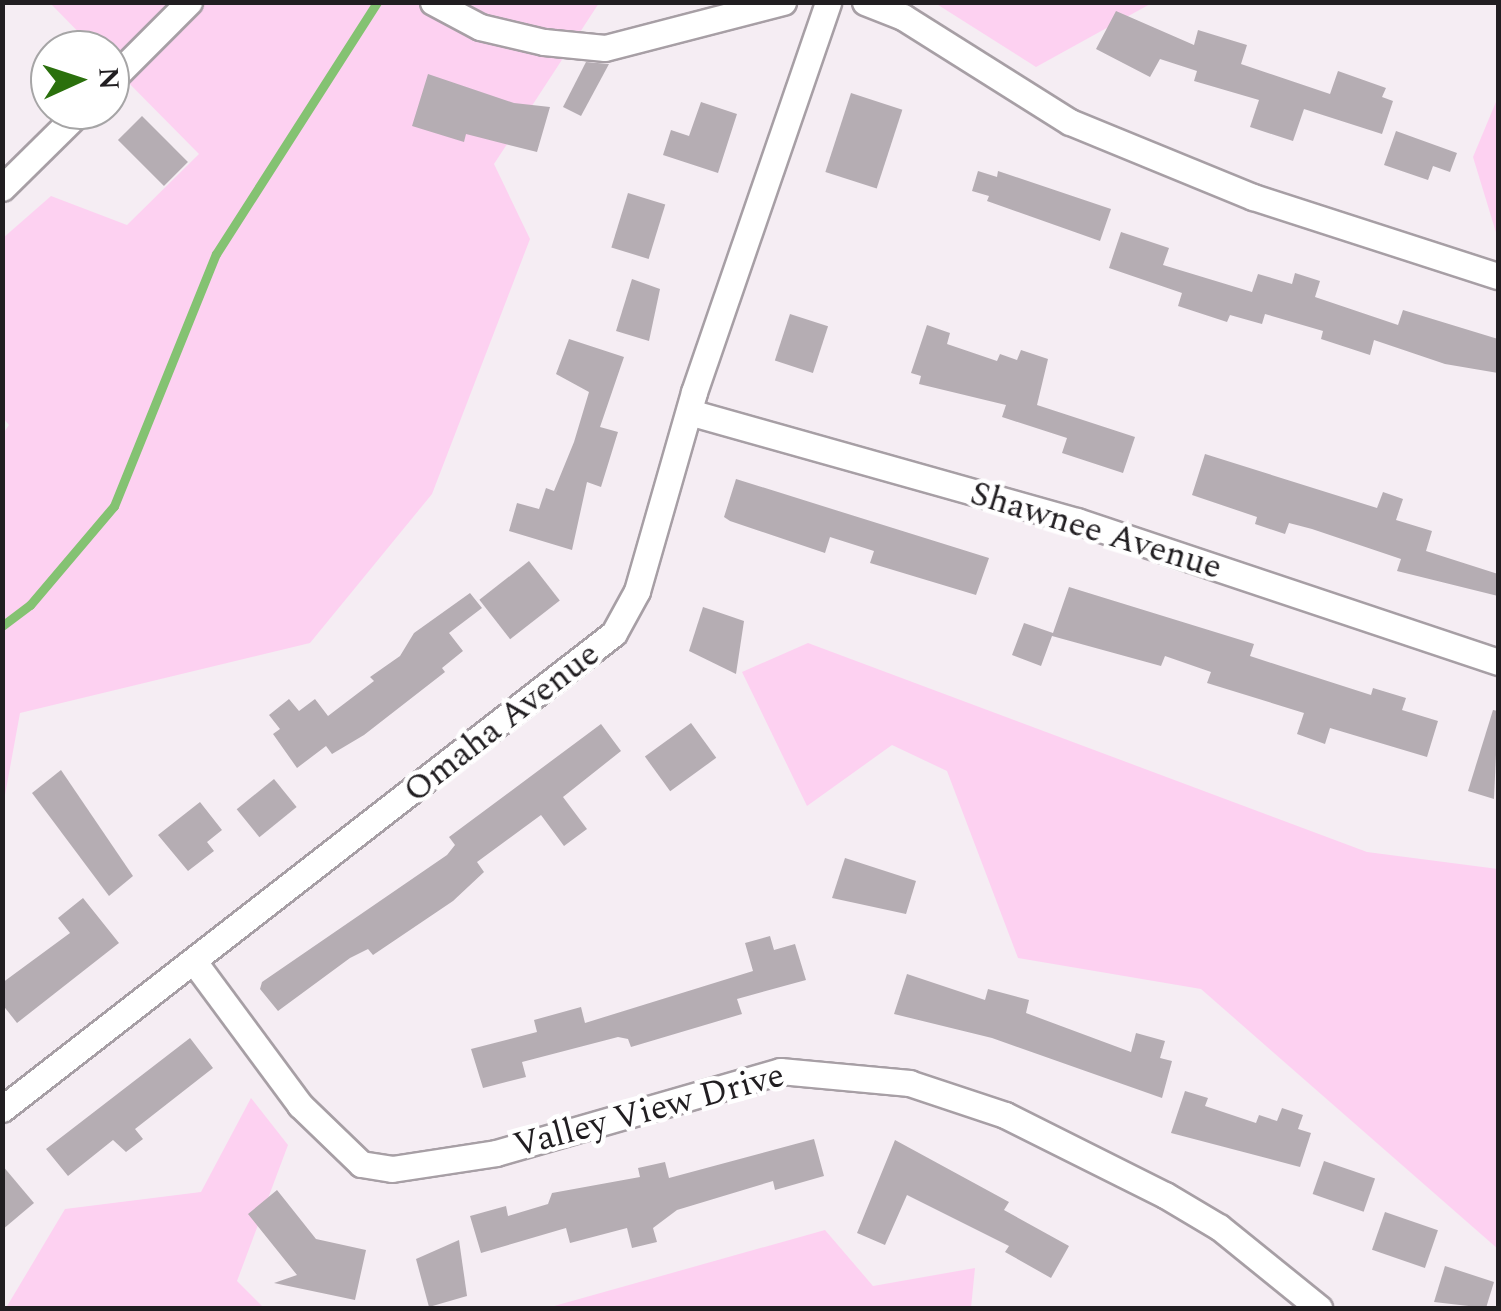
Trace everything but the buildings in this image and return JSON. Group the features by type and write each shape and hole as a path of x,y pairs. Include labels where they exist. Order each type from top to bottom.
{"street":[{"path":"130,61 189,2"},
{"path":"434,3 480,26 544,42 605,48 783,2"},
{"name":"Omaha Avenue","path":"2,1108 195,963 614,633 637,592 689,412 828,2"},
{"path":"865,2 904,17 1070,122 1253,198 1498,276"},
{"path":"2,188 61,130"},
{"name":"Shawnee Avenue","path":"689,412 1078,521 1498,662"},
{"name":"Valley View Drive","path":"195,963 300,1105 362,1164 392,1169 496,1153 780,1071 909,1083 1005,1115 1165,1195 1219,1227 1319,1308"}],"shaded area":[{"path":"50,3 599,3 494,164 530,239 432,494 310,643 20,713 3,806 2,435 9,425 2,417 3,238 51,196 127,225 199,154 130,84 130,30 76,30"},
{"path":"935,3 1152,3 1036,67"},
{"path":"1498,97 1498,239 1473,157"},
{"path":"808,643 1367,852 1498,869 1498,1249 1201,989 1018,958 947,771 892,745 807,806 742,672"},
{"path":"251,1098 288,1145 237,1281 264,1308 6,1308 65,1209 201,1192"},
{"path":"825,1230 873,1286 975,1268 971,1308 547,1308"}],"waterway":[{"path":"2,626 30,605 114,506 216,254 377,2"}]}
